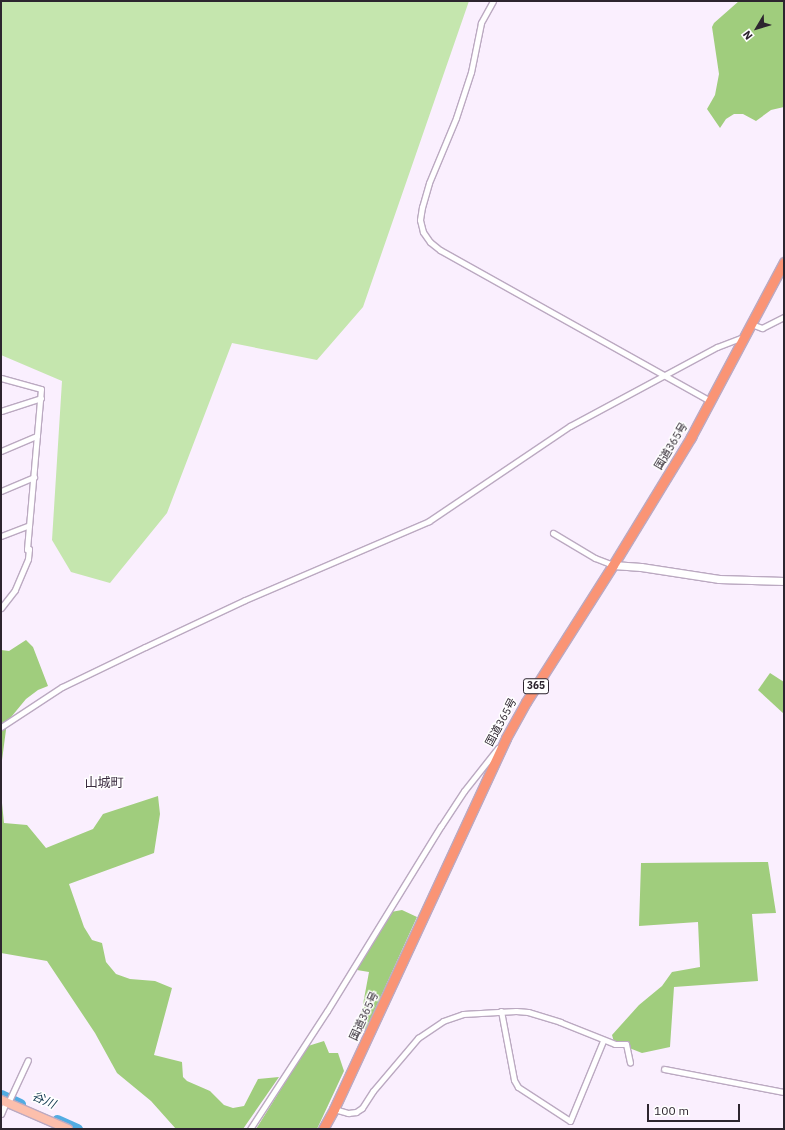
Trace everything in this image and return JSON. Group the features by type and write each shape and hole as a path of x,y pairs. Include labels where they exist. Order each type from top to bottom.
{"highway":[{"name":"国道365号","path":"323,1129 334,1109 506,738 526,702 613,565 691,437 784,262"}],"main road":[{"path":"7,1101 68,1129"}],"street":[{"path":"493,1 481,23 471,72 456,118 429,183 420,220 423,232 430,242 440,250 710,401"},
{"path":"751,324 762,328 784,318"},
{"path":"1,727 62,687 145,647 244,600 429,521 570,426 717,347 745,336"},
{"path":"1,378 42,389 27,549 29,549 28,559 15,590 1,608"},
{"path":"1,410 41,398"},
{"path":"1,451 37,436"},
{"path":"1,491 34,477"},
{"path":"1,536 29,525"},
{"path":"553,533 595,558 613,565 641,567 719,579 784,581"},
{"path":"250,1129 327,1011 382,920 464,791 506,738"},
{"path":"502,1012 514,1080 518,1087 570,1121 603,1041"},
{"path":"334,1109 348,1113 356,1112 362,1108 373,1091 418,1038 429,1028 443,1021 464,1014 528,1012 560,1022 603,1041 615,1044 626,1044 630,1063"},
{"path":"1,1114 28,1060"},
{"path":"664,1069 784,1092"}],"green space":[{"path":"1,1 469,1 363,307 317,360 232,343 167,513 110,583 71,572 52,540 62,381 1,355"},
{"path":"739,1 784,1 784,107 771,110 756,121 743,114 734,114 726,119 720,128 707,109 715,95 719,74 712,27 714,23"},
{"path":"26,640 33,647 48,686 38,690 26,699 7,722 1,768 1,650 9,651"},
{"path":"770,673 784,682 784,714 758,690"},
{"path":"1,793 4,823 27,825 46,848 93,829 103,814 158,796 160,814 154,853 69,884 84,927 92,940 102,943 106,962 116,974 130,979 155,981 172,988 154,1055 182,1062 183,1077 187,1081 210,1091 224,1105 233,1108 244,1106 258,1079 279,1077 243,1129 176,1129 151,1101 117,1073 95,1033 47,961 1,953"},
{"path":"768,862 776,913 752,914 758,981 674,987 670,1047 642,1053 614,1042 612,1035 639,1005 662,986 672,972 700,967 698,922 639,926 641,863"},
{"path":"402,910 417,917 366,1029 359,1026 369,972 357,970 373,938 391,912"},
{"path":"324,1041 329,1053 338,1053 344,1071 317,1129 256,1129 308,1046"}],"waterway":[{"name":"谷川","path":"1,1095 20,1104"},
{"name":"谷川","path":"57,1120 77,1129"}],"district":[{"name":"山城町","path":"104,783"}]}
